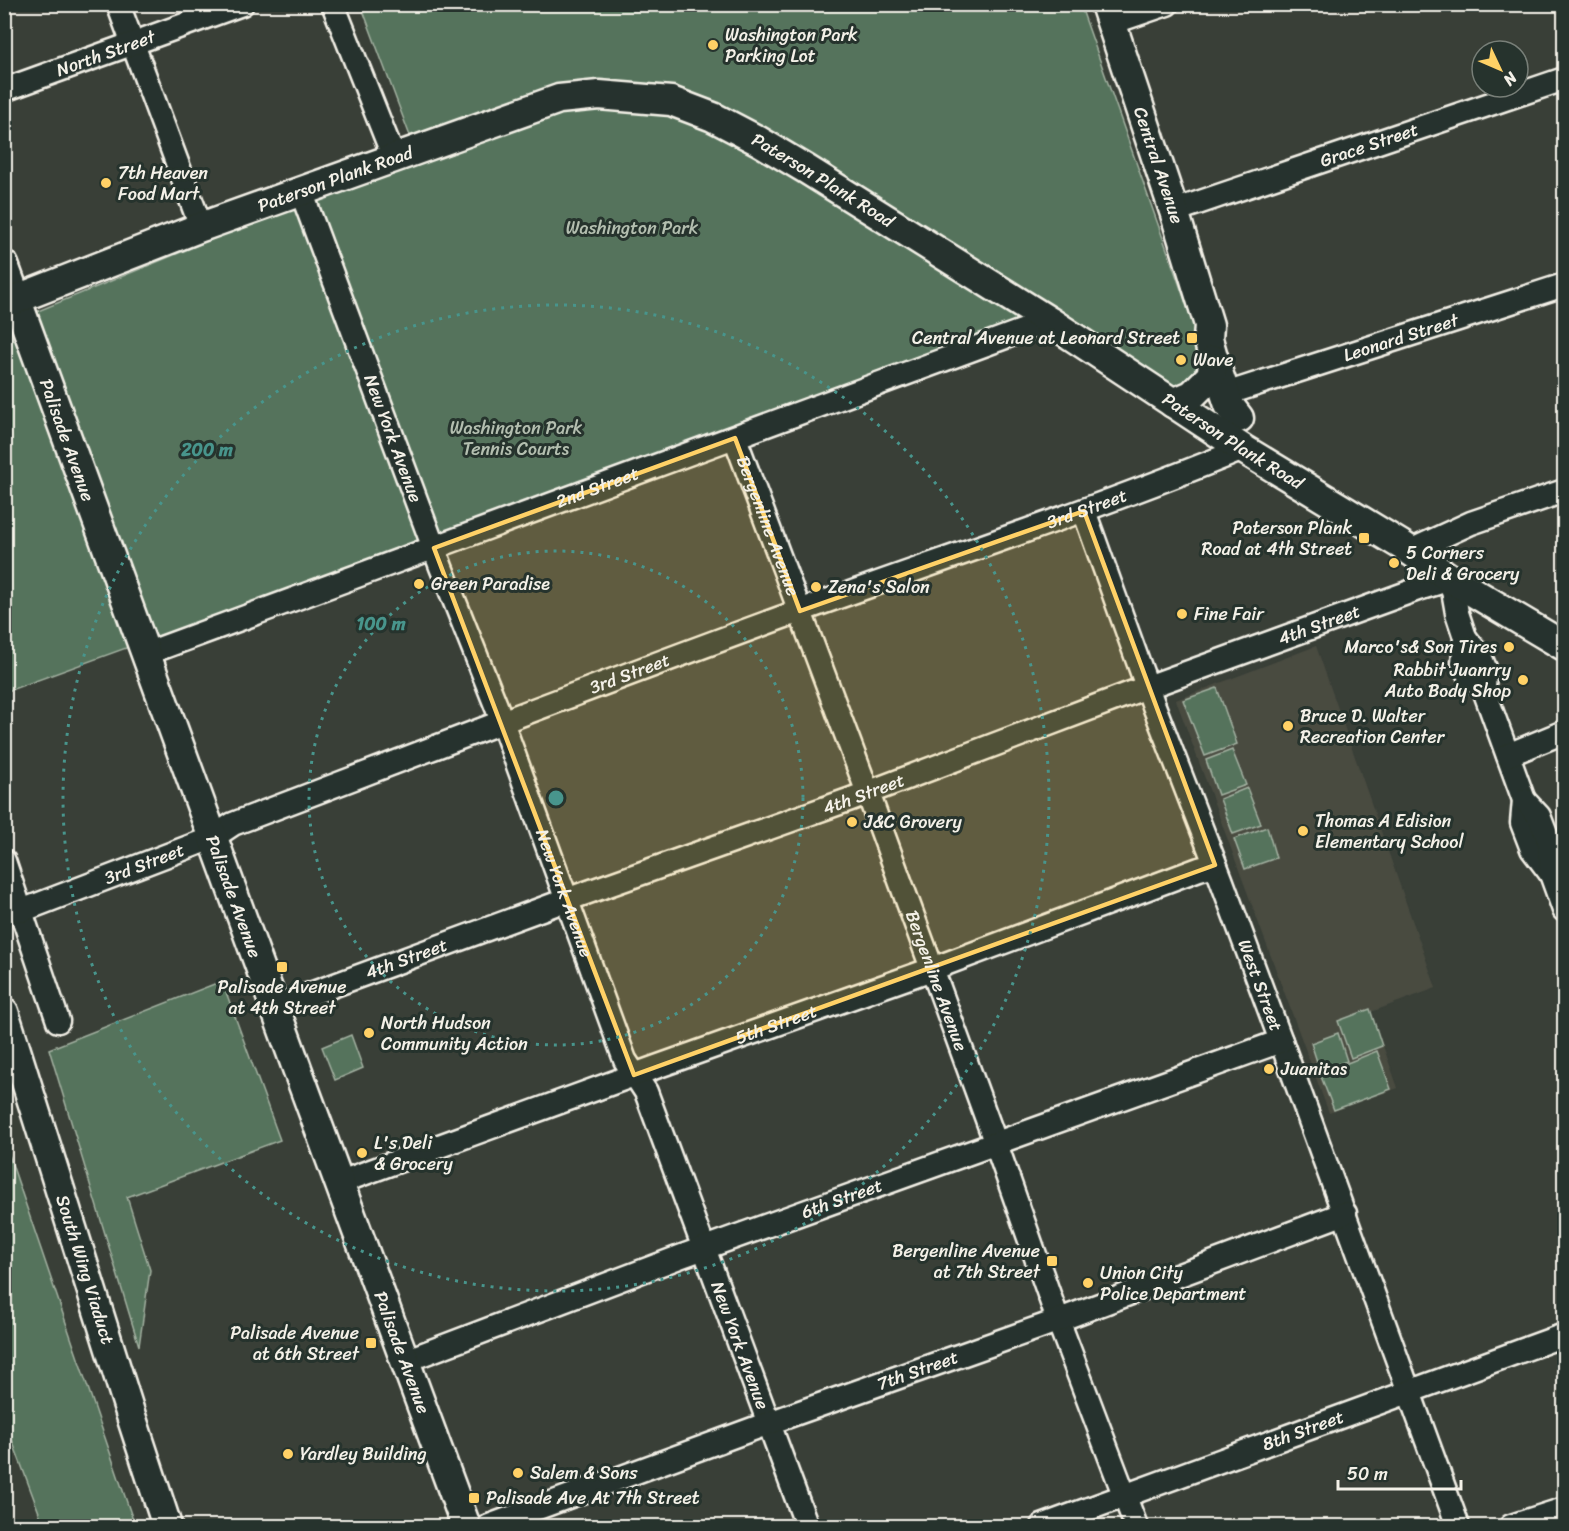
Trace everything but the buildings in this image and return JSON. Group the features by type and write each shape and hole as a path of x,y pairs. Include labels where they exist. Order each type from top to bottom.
{"main road":[{"name":"Central Avenue","path":"1108,14 1174,211 1209,325 1208,339 1214,360 1229,405 1238,404"},
{"name":"Paterson Plank Road","path":"11,301 201,227 559,99 599,95 671,101 713,117 816,175 1049,321 1243,449 1410,551 1451,579 1564,646"},
{"name":"Palisade Avenue","path":"4,265 11,301 145,654 466,1527"},
{"name":"Central Avenue","path":"1209,325 1219,334 1238,404 1243,449"},
{"path":"1173,403 1192,395 1203,384 1211,375 1214,360"},
{"name":"South Wing Viaduct","path":"4,1012 167,1527"}],"street":[{"path":"118,4 201,227"},
{"name":"North Street","path":"4,90 242,4"},
{"path":"333,4 394,158"},
{"path":"1108,14 1167,4"},
{"name":"Grace Street","path":"1174,211 1564,79"},
{"name":"New York Avenue","path":"301,191 434,548 502,722 625,1060 646,1092 807,1527"},
{"name":"Leonard Street","path":"1238,404 1564,285"},
{"name":"2nd Street","path":"145,654 1049,321"},
{"name":"Bergenline Avenue","path":"735,438 868,793 1058,1320 1136,1527"},
{"name":"3rd Street","path":"21,911 212,838 233,824 502,722 800,611 1084,511 1243,449"},
{"path":"1410,551 1471,523 1564,491"},
{"name":"West Street","path":"1084,511 1345,1213 1458,1527"},
{"path":"1451,579 1457,614 1465,638 1463,663 1469,676 1484,690 1524,800 1522,822 1532,849 1551,874 1564,910"},
{"name":"4th Street","path":"275,1007 566,900 868,793 1148,687 1451,579"},
{"path":"1508,755 1564,732"},
{"path":"4,861 58,1021"},
{"name":"5th Street","path":"338,1183 1215,865"},
{"name":"6th Street","path":"405,1361 705,1248 1281,1041"},
{"name":"7th Street","path":"489,1527 1345,1213"},
{"name":"8th Street","path":"1041,1527 1564,1335"},
{"path":"1511,1527 1564,1509"}],"highlighted area":[{"path":"735,438 800,611 1084,511 1215,865 634,1075 434,548"}],"shaded area":[{"name":"Thomas A Edision Elementary School","path":"1316,646 1436,988 1371,1012 1398,1088 1329,1113 1176,700"}],"green space":[{"name":"Washington Park","path":"1080,4 1205,357 1204,368 1183,386 1171,385 1046,314 5,692 4,325 293,206 419,160 361,5"},
{"path":"1217,688 1237,744 1205,756 1183,700"},
{"path":"1232,750 1246,785 1218,795 1206,760"},
{"path":"1247,788 1261,824 1233,834 1220,799"},
{"path":"1267,827 1276,858 1245,869 1234,839"},
{"path":"222,981 280,1140 127,1197 150,1270 139,1346 49,1049"},
{"path":"1370,1009 1382,1046 1351,1058 1338,1021"},
{"path":"1338,1033 1347,1061 1320,1071 1311,1043"},
{"path":"351,1035 363,1068 335,1080 322,1047"},
{"path":"1377,1051 1391,1089 1334,1110 1320,1074"},
{"path":"4,1139 135,1526 44,1526 5,1421"}],"place":[{"name":"Washington Park Parking Lot","path":"713,45"},
{"name":"7th Heaven Food Mart","path":"106,183"},
{"name":"Central Avenue at Leonard Street","path":"1192,338"},
{"name":"Wave","path":"1181,360"},
{"name":"Paterson Plank Road at 4th Street","path":"1364,538"},
{"name":"5 Corners Deli & Grocery","path":"1394,563"},
{"name":"Green Paradise","path":"419,584"},
{"name":"Zena's Salon","path":"816,587"},
{"name":"Fine Fair","path":"1182,614"},
{"name":"Marco's& Son Tires","path":"1509,647"},
{"name":"Rabbit Juanrry Auto Body Shop","path":"1523,680"},
{"name":"Bruce D. Walter Recreation Center","path":"1288,726"},
{"name":"J&C Grovery","path":"852,822"},
{"name":"Thomas A Edision Elementary School","path":"1303,831"},
{"name":"Palisade Avenue at 4th Street","path":"282,967"},
{"name":"North Hudson Community Action","path":"369,1033"},
{"name":"Juanitas","path":"1269,1069"},
{"name":"L's Deli & Grocery","path":"362,1153"},
{"name":"Bergenline Avenue at 7th Street","path":"1052,1261"},
{"name":"Union City Police Department","path":"1088,1283"},
{"name":"Palisade Avenue at 6th Street","path":"371,1343"},
{"name":"Yardley Building","path":"288,1454"},
{"name":"Salem & Sons","path":"518,1473"},
{"name":"Palisade Ave At 7th Street","path":"474,1498"}],"park label":[{"name":"Washington Park Tennis Courts","path":"516,438"}]}
